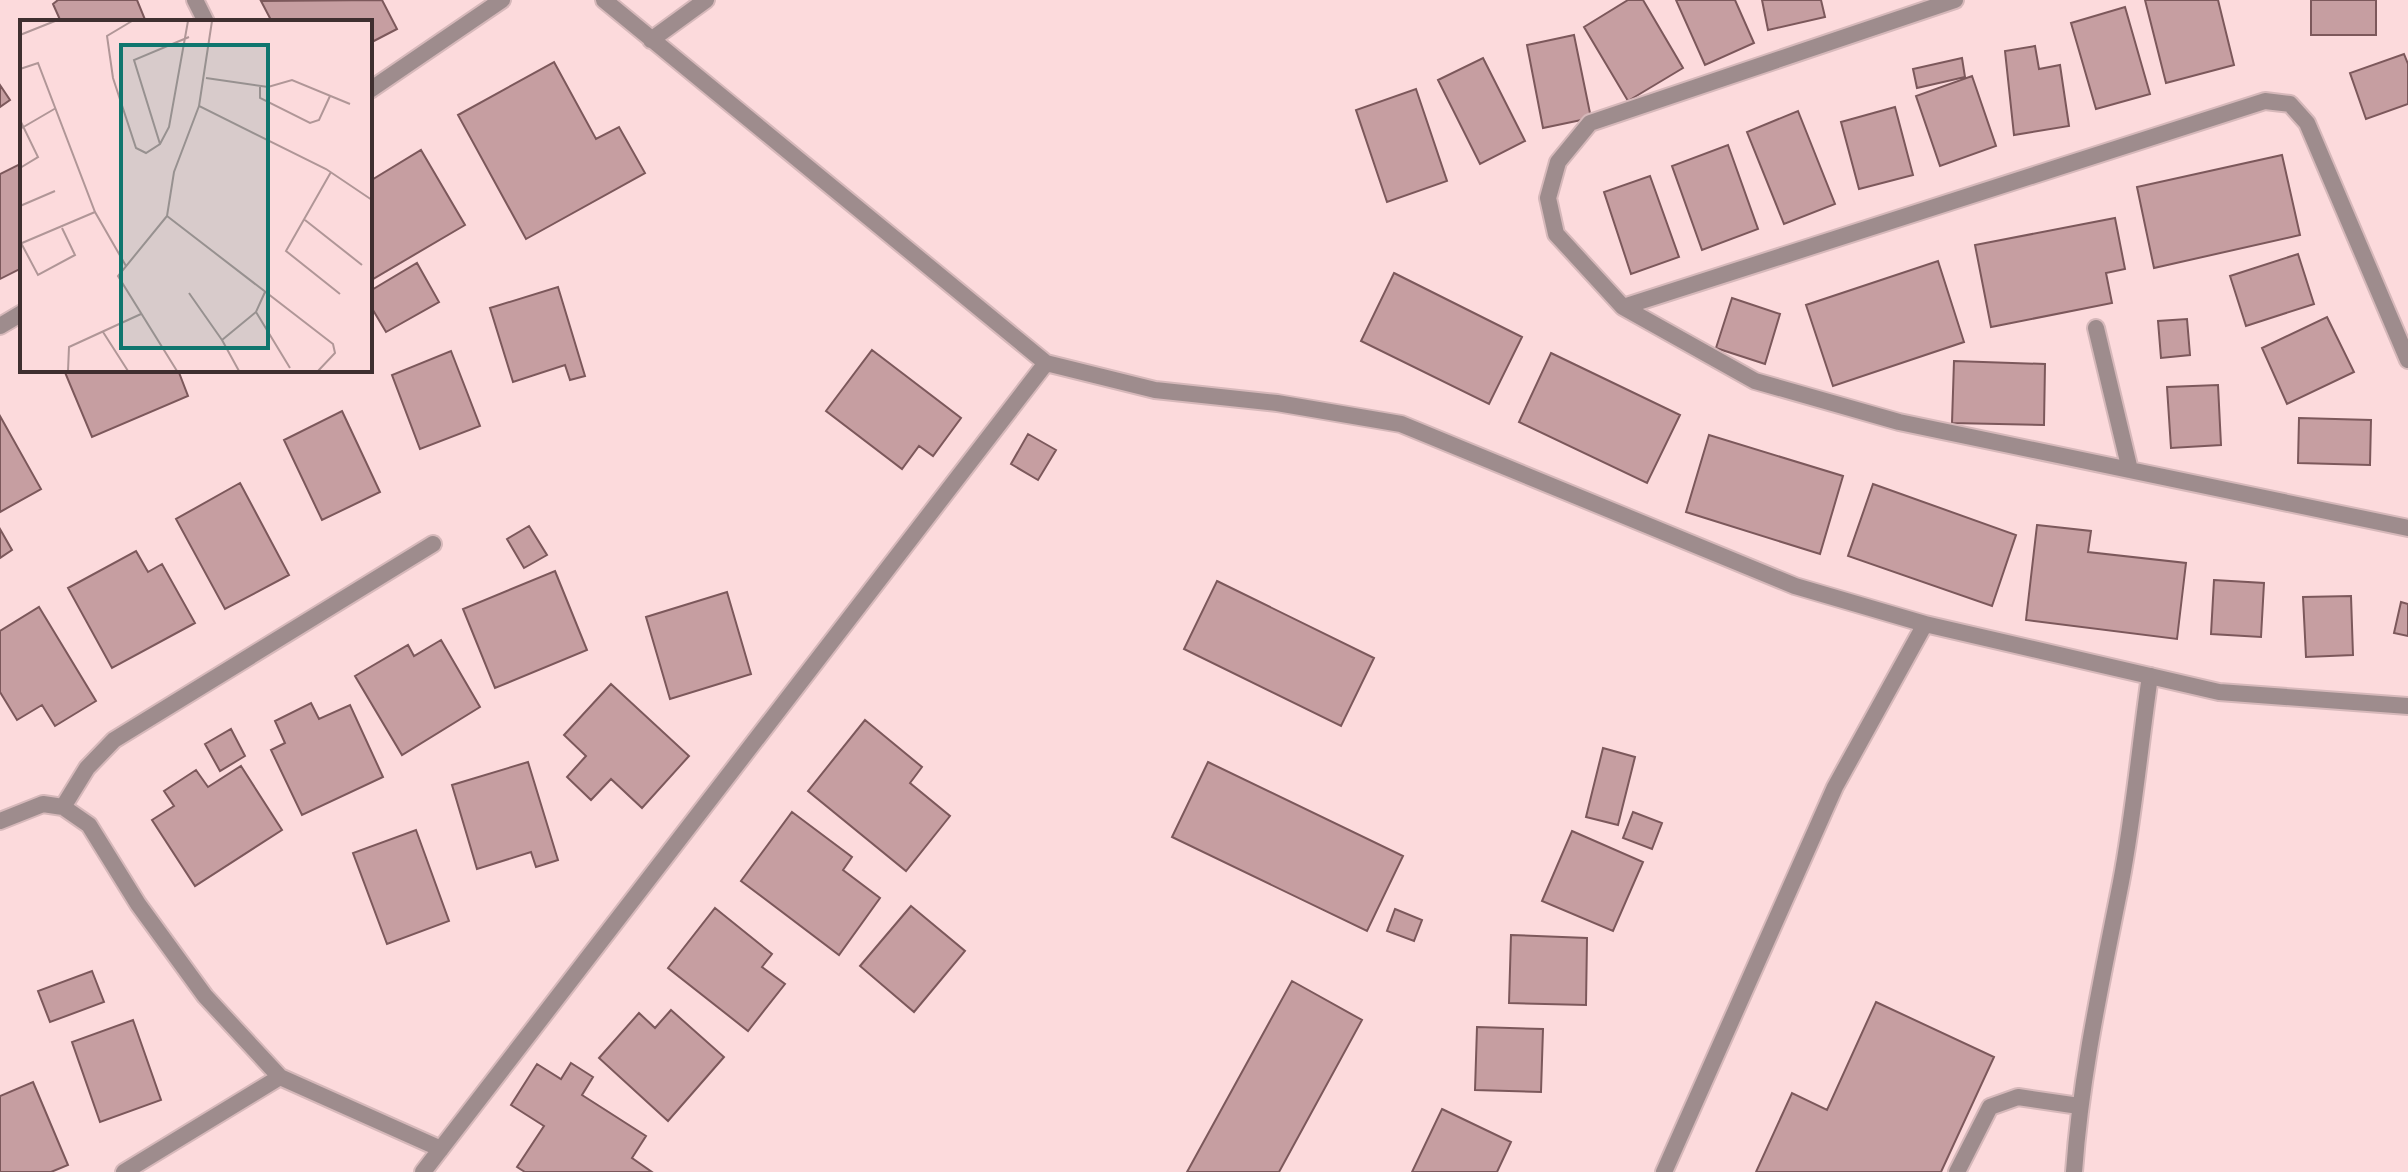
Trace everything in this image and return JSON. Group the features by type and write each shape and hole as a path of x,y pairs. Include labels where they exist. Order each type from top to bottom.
{"street":[{"path":"195,0 205,20"},
{"path":"372,89 502,0"},
{"path":"604,0 1046,363 1155,390 1277,403 1401,424 1795,586 1925,624 2219,692 2408,706"},
{"path":"651,40 706,0"},
{"path":"1955,0 1590,123 1558,162 1548,198 1556,234 1623,307 1755,381 1899,422 2408,528"},
{"path":"1623,307 2265,101 2290,104 2307,123 2408,360"},
{"path":"0,326 20,314"},
{"path":"2096,328 2130,470"},
{"path":"423,1172 1046,363"},
{"path":"63,807 87,768 114,740 433,544"},
{"path":"1664,1172 1835,787 1925,624"},
{"path":"2074,1172 2079,1106 2099,985 2121,880 2150,676"},
{"path":"0,821 43,804 63,807 89,825 138,904 205,996 280,1077 441,1149"},
{"path":"124,1172 280,1077"},
{"path":"1957,1172 1990,1107 2018,1097 2079,1106"}],"building":[{"path":"58,0 137,0 145,20 60,20 53,4"},
{"path":"382,0 397,29 372,42 372,20 271,20 261,1"},
{"path":"1628,0 1643,0 1683,68 1628,101 1584,27"},
{"path":"1676,0 1735,0 1754,43 1705,65"},
{"path":"1762,0 1821,0 1825,17 1768,30"},
{"path":"2145,0 2218,0 2234,65 2166,83"},
{"path":"2311,0 2376,0 2376,35 2311,35"},
{"path":"2125,7 2150,94 2096,109 2071,23"},
{"path":"1574,35 1591,118 1543,128 1527,45"},
{"path":"2035,46 2039,69 2060,65 2069,126 2014,135 2005,51"},
{"path":"2404,54 2408,64 2408,104 2366,119 2350,73"},
{"path":"1483,58 1525,141 1480,164 1438,80"},
{"path":"1962,58 1965,77 1917,88 1913,69"},
{"path":"554,62 596,139 619,127 645,173 526,239 458,115"},
{"path":"1972,76 1996,146 1940,166 1916,96"},
{"path":"0,85 10,100 0,107"},
{"path":"1416,89 1447,181 1387,202 1356,110"},
{"path":"1895,107 1913,175 1859,189 1841,122"},
{"path":"1798,111 1835,204 1784,224 1747,132"},
{"path":"1728,145 1758,229 1702,250 1672,166"},
{"path":"421,150 465,225 373,279 372,180"},
{"path":"2282,155 2300,235 2154,268 2137,187"},
{"path":"20,164 20,269 0,279 0,174"},
{"path":"1650,176 1679,257 1631,274 1604,192"},
{"path":"2115,218 2125,269 2106,273 2112,303 1991,327 1975,245"},
{"path":"2298,254 2314,304 2246,326 2230,276"},
{"path":"1938,261 1964,342 1833,386 1806,305"},
{"path":"417,263 439,302 386,332 372,308 372,290"},
{"path":"1394,273 1522,337 1489,404 1361,341"},
{"path":"558,287 585,376 570,380 565,365 513,382 490,308"},
{"path":"1732,298 1780,314 1765,364 1716,348"},
{"path":"2327,317 2354,372 2287,404 2262,348"},
{"path":"2187,319 2190,355 2161,358 2158,321"},
{"path":"872,350 961,418 933,456 919,446 902,469 826,411"},
{"path":"451,351 480,426 420,449 392,375"},
{"path":"1551,353 1680,415 1647,483 1519,422"},
{"path":"1954,361 2045,364 2044,425 1952,423"},
{"path":"65,372 179,372 188,396 92,437"},
{"path":"2218,385 2221,445 2171,448 2167,387"},
{"path":"342,411 380,492 322,520 284,440"},
{"path":"0,416 41,489 0,512"},
{"path":"2299,418 2371,420 2370,465 2298,463"},
{"path":"1028,434 1056,450 1038,480 1011,464"},
{"path":"1709,435 1843,476 1820,554 1686,512"},
{"path":"240,483 289,575 225,609 176,519"},
{"path":"1873,484 2016,535 1992,606 1848,556"},
{"path":"2037,525 2091,531 2088,552 2186,563 2177,639 2026,620"},
{"path":"529,526 547,555 524,568 507,539"},
{"path":"0,529 12,550 0,558"},
{"path":"136,551 148,572 162,564 195,623 112,668 68,588"},
{"path":"555,571 587,650 495,688 463,609"},
{"path":"2214,580 2264,583 2261,637 2211,634"},
{"path":"1217,581 1374,658 1341,726 1184,649"},
{"path":"727,592 751,674 670,699 646,617"},
{"path":"2351,596 2353,655 2306,657 2303,597"},
{"path":"2401,602 2408,604 2408,636 2394,633"},
{"path":"39,607 96,701 55,726 42,705 17,720 0,692 0,631"},
{"path":"441,640 480,707 402,755 355,676 408,645 414,656"},
{"path":"611,684 689,756 642,808 611,779 591,800 567,777 586,756 564,735"},
{"path":"311,703 319,719 350,705 383,777 302,815 271,750 285,743 275,721"},
{"path":"865,720 922,767 910,783 950,816 906,871 808,791"},
{"path":"231,729 245,756 220,771 205,744"},
{"path":"1603,748 1635,757 1618,825 1586,817"},
{"path":"528,762 558,860 536,867 531,852 477,869 452,785"},
{"path":"1208,762 1403,856 1367,931 1172,837"},
{"path":"241,766 282,830 195,886 152,820 174,806 164,791 196,770 208,787"},
{"path":"792,812 852,857 843,870 880,898 839,955 741,881"},
{"path":"1633,812 1662,823 1652,849 1623,838"},
{"path":"416,830 449,921 387,944 353,853"},
{"path":"1572,831 1643,862 1613,931 1542,901"},
{"path":"911,906 965,951 914,1012 860,966"},
{"path":"715,908 772,954 762,967 785,984 748,1031 668,968"},
{"path":"1395,909 1422,920 1414,941 1387,931"},
{"path":"1511,935 1587,938 1586,1005 1509,1003"},
{"path":"92,971 104,1002 50,1022 38,991"},
{"path":"1292,981 1362,1020 1279,1172 1187,1172"},
{"path":"1876,1002 1994,1057 1941,1172 1756,1172 1792,1093 1827,1110"},
{"path":"671,1010 724,1057 668,1121 599,1058 639,1013 655,1028"},
{"path":"133,1020 161,1100 100,1122 72,1042"},
{"path":"1477,1027 1543,1029 1541,1092 1475,1090"},
{"path":"571,1063 593,1077 582,1095 646,1136 632,1158 652,1172 525,1172 517,1167 544,1126 511,1105 537,1064 561,1079"},
{"path":"33,1082 68,1165 51,1172 0,1172 0,1096"},
{"path":"1442,1109 1511,1142 1497,1172 1412,1172"}]}
